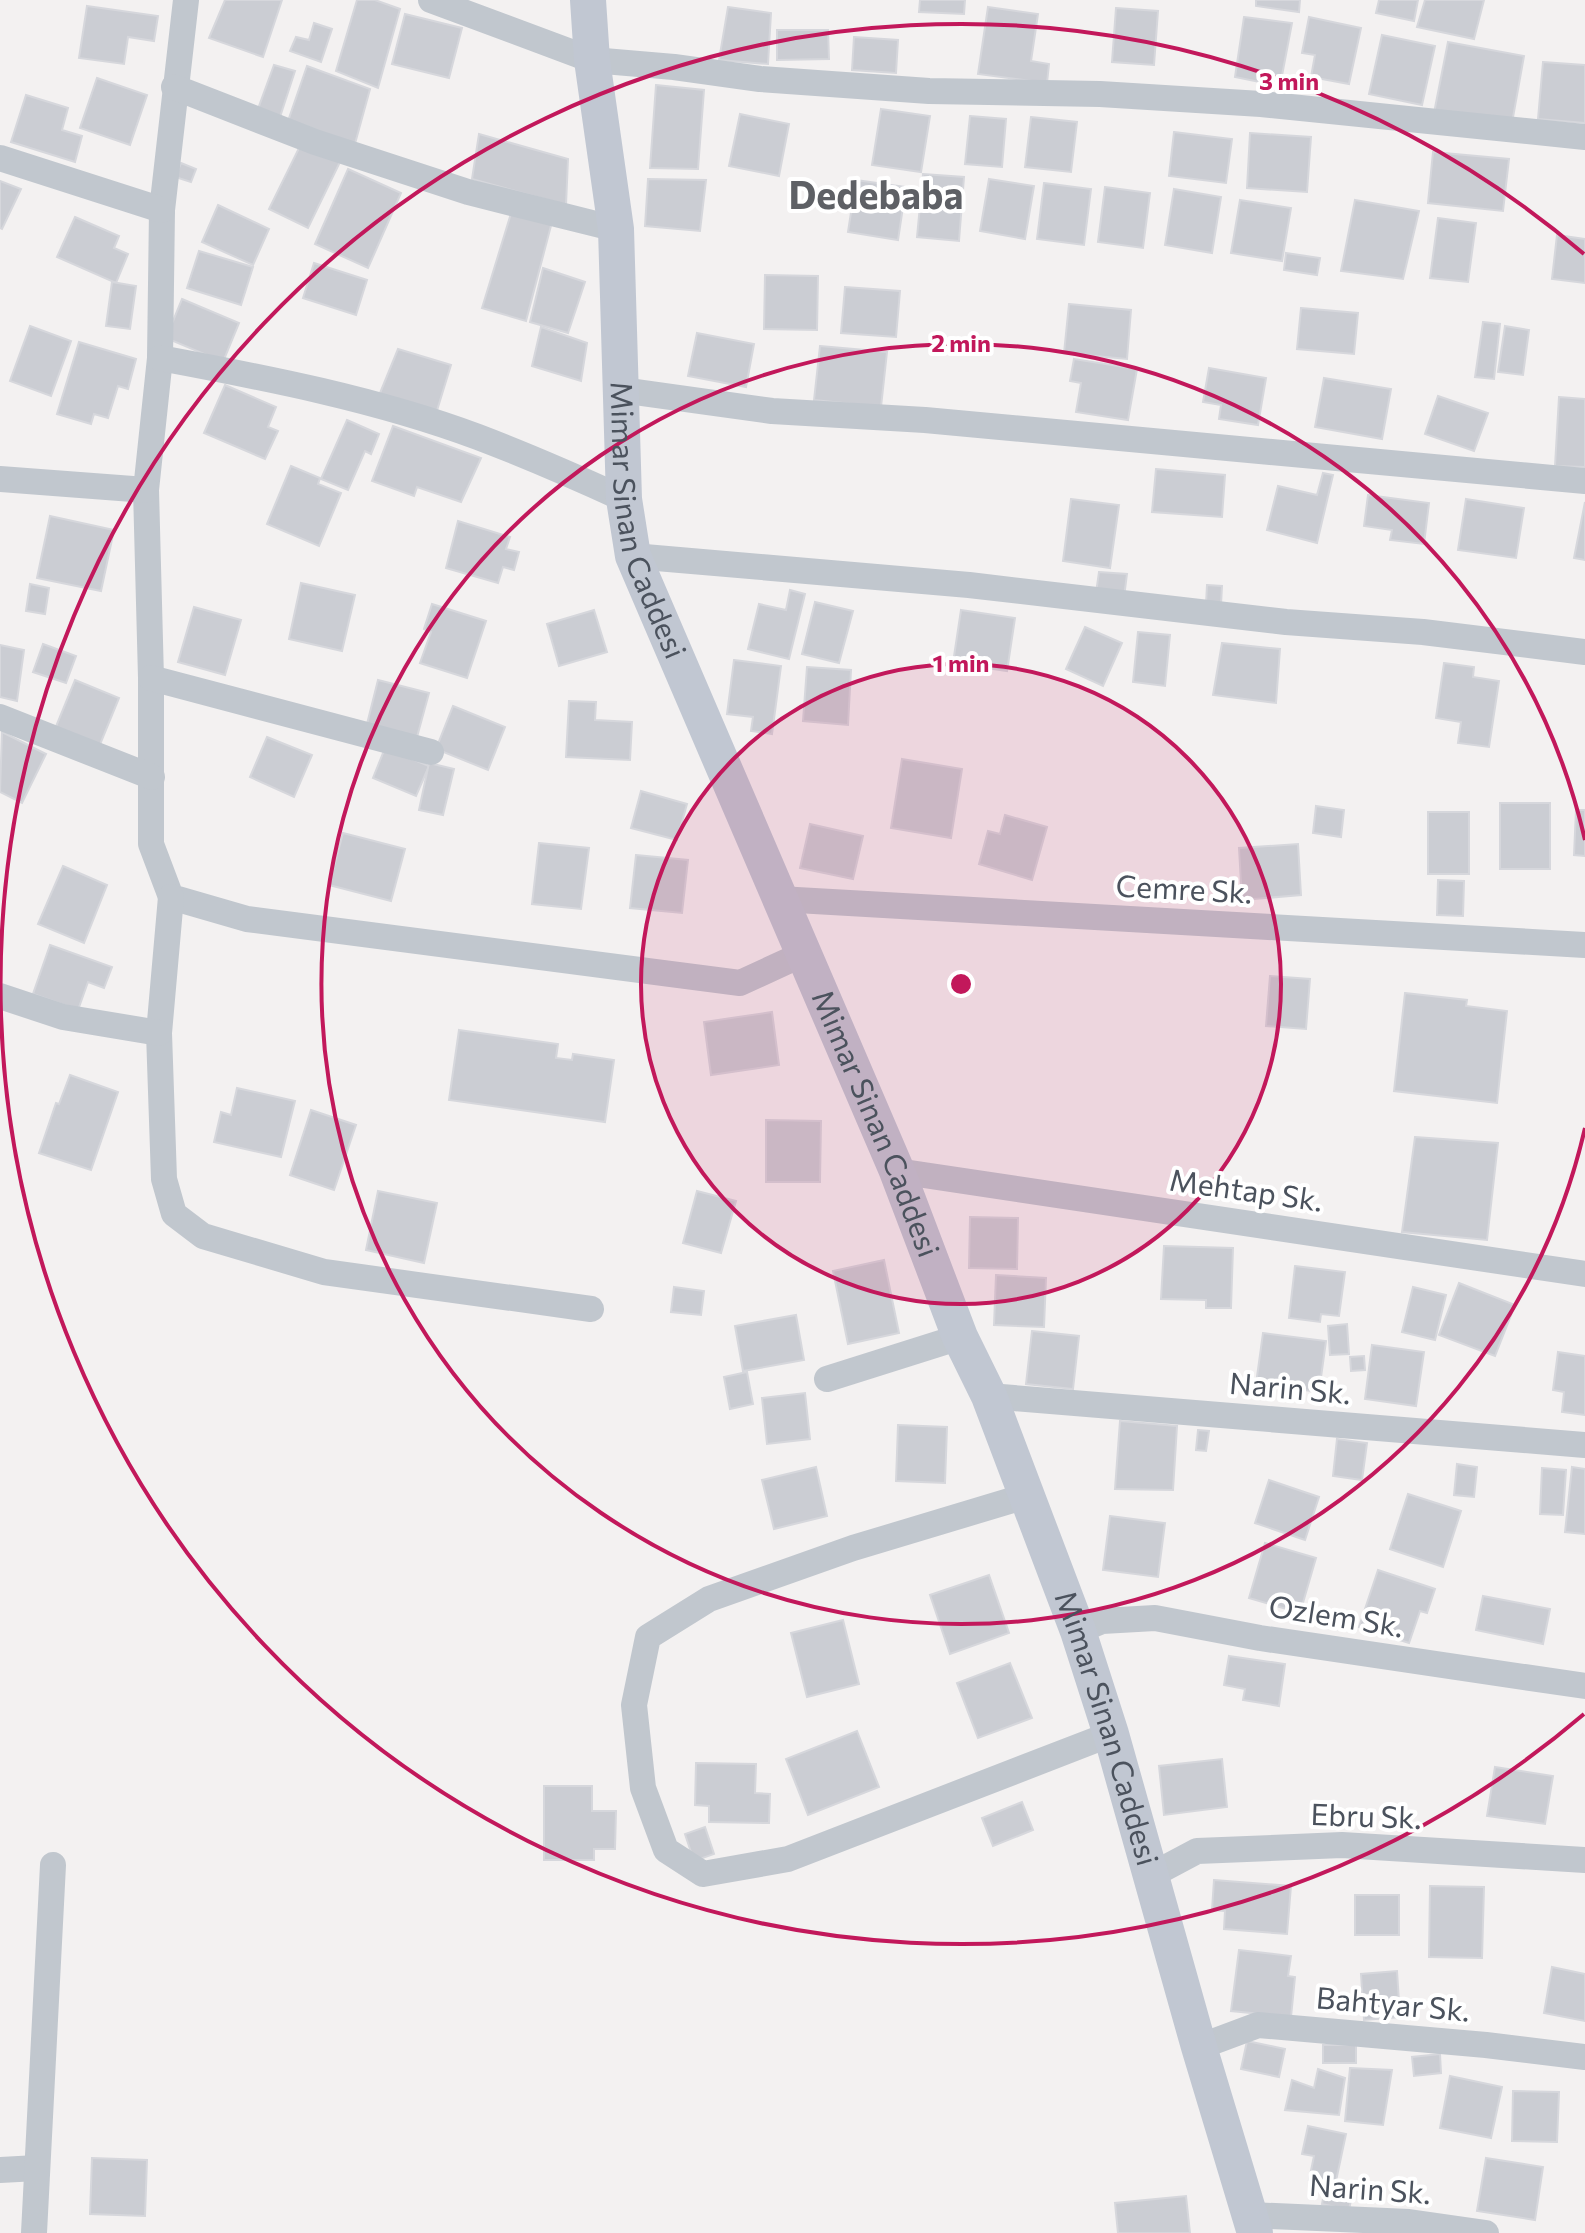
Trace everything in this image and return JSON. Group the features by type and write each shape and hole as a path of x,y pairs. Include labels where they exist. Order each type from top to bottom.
{"street":[{"path":"186,0 162,210 160,358 146,490 151,844 171,897 159,1033 164,1179 174,1214 203,1236 324,1272 591,1309"},
{"path":"431,0 592,60 760,79 913,90 1100,94 1261,104 1585,137"},
{"name":"Mimar Sinan Caddesi","path":"588,0 592,60 616,229 624,499 633,556 897,1171 960,1337 989,1396 1078,1631 1111,1734 1252,2224"},
{"path":"174,87 315,142 468,192 616,229"},
{"path":"0,158 162,210"},
{"path":"160,358 258,376 377,405 476,437 566,472 624,499"},
{"path":"621,390 772,411 925,420 1585,481"},
{"path":"0,479 146,490"},
{"path":"633,556 969,585 1286,622 1423,632 1585,652"},
{"path":"151,678 431,752"},
{"path":"0,717 152,777"},
{"path":"171,897 247,919 740,983 803,954"},
{"name":"Cemre Sk.","path":"779,899 1585,945"},
{"path":"0,996 63,1017 159,1033"},
{"name":"Mehtap Sk.","path":"897,1171 1585,1274"},
{"path":"827,1379 960,1337"},
{"name":"Narin Sk.","path":"989,1396 1585,1445"},
{"path":"1026,1496 853,1548 709,1599 648,1637 634,1705 643,1788 666,1850 703,1874 788,1859 1111,1734"},
{"name":"Ozlem Sk.","path":"1078,1631 1102,1621 1155,1618 1260,1638 1585,1686"},
{"name":"Ebru Sk.","path":"1150,1876 1197,1851 1342,1845 1585,1860"},
{"path":"34,2233 53,1865"},
{"name":"Bahtyar Sk.","path":"1199,2047 1258,2025 1585,2057"},
{"path":"0,2170 37,2168"},
{"name":"Narin Sk.","path":"1252,2224 1409,2222 1486,2233"}],"building":[{"path":"225,0 282,0 263,57 209,38"},
{"path":"357,0 375,0 400,9 378,88 336,71"},
{"path":"920,0 965,0 964,14 919,12"},
{"path":"1256,0 1300,0 1299,12 1256,6"},
{"path":"1379,0 1418,0 1414,21 1376,13"},
{"path":"1425,0 1484,0 1474,39 1417,27"},
{"path":"87,6 158,16 154,41 128,37 124,64 79,58"},
{"path":"728,7 771,13 768,64 719,60"},
{"path":"988,7 1038,14 1031,61 1049,64 1047,83 978,74"},
{"path":"1116,8 1158,11 1154,65 1112,62"},
{"path":"405,14 462,28 449,78 392,64"},
{"path":"1244,17 1292,23 1280,86 1235,77"},
{"path":"1309,17 1361,28 1349,84 1311,77 1315,55 1302,53"},
{"path":"314,23 332,29 321,62 290,51 296,37 309,40"},
{"path":"777,30 828,30 829,59 777,60"},
{"path":"1382,35 1435,46 1422,105 1369,94"},
{"path":"854,37 898,40 896,73 852,70"},
{"path":"1448,42 1524,56 1512,123 1434,113"},
{"path":"1543,62 1585,65 1585,123 1538,119"},
{"path":"274,65 295,71 280,117 258,109"},
{"path":"307,66 370,89 353,151 286,127"},
{"path":"97,78 147,95 130,145 80,128"},
{"path":"656,85 704,90 698,169 650,168"},
{"path":"26,95 68,108 62,130 82,136 75,162 11,142"},
{"path":"881,109 930,116 921,172 872,165"},
{"path":"740,114 789,124 779,176 729,166"},
{"path":"970,116 1006,119 1002,167 965,164"},
{"path":"1031,117 1077,122 1071,172 1025,167"},
{"path":"1174,132 1232,139 1226,183 1169,176"},
{"path":"1250,133 1311,137 1307,192 1247,188"},
{"path":"479,134 568,159 566,205 472,179"},
{"path":"301,144 340,162 308,228 269,209"},
{"path":"1433,152 1509,159 1503,211 1428,203"},
{"path":"181,163 196,169 191,182 175,177"},
{"path":"348,169 401,193 368,268 315,244"},
{"path":"923,174 964,177 959,241 917,237"},
{"path":"648,179 706,180 700,231 645,226"},
{"path":"989,179 1034,186 1025,239 980,231"},
{"path":"856,180 906,187 898,240 848,232"},
{"path":"0,181 21,189 2,229 0,228"},
{"path":"1044,183 1091,189 1084,245 1037,239"},
{"path":"1105,187 1150,193 1143,248 1098,242"},
{"path":"1174,189 1221,197 1212,253 1165,245"},
{"path":"1240,200 1291,208 1282,261 1231,253"},
{"path":"1355,200 1419,211 1403,279 1341,271"},
{"path":"218,205 269,229 253,265 202,242"},
{"path":"513,207 553,218 526,321 482,308"},
{"path":"75,217 119,236 114,248 128,254 116,283 57,257"},
{"path":"1438,218 1476,223 1468,282 1430,278"},
{"path":"1557,235 1585,239 1585,283 1552,279"},
{"path":"199,251 253,267 241,305 187,288"},
{"path":"1286,253 1320,258 1317,275 1284,270"},
{"path":"314,263 367,280 356,315 303,298"},
{"path":"543,268 585,282 568,333 530,322"},
{"path":"765,275 818,276 817,330 764,329"},
{"path":"112,282 136,286 130,329 106,326"},
{"path":"845,287 900,291 896,337 841,333"},
{"path":"182,299 239,323 223,362 166,338"},
{"path":"1069,304 1131,310 1127,359 1064,353"},
{"path":"1301,308 1358,313 1354,354 1297,349"},
{"path":"1483,322 1500,324 1494,379 1475,377"},
{"path":"30,326 71,341 51,396 10,381"},
{"path":"1505,326 1529,330 1523,375 1498,372"},
{"path":"541,327 587,343 581,381 532,366"},
{"path":"697,333 754,344 746,387 688,376"},
{"path":"79,342 136,359 128,389 118,386 108,418 94,414 91,424 57,414"},
{"path":"820,346 887,352 881,407 814,400"},
{"path":"398,349 451,365 435,417 378,398"},
{"path":"1074,359 1137,369 1128,420 1076,412 1081,383 1070,381"},
{"path":"1209,368 1266,378 1258,425 1219,419 1221,405 1203,402"},
{"path":"1324,378 1391,389 1382,439 1315,427"},
{"path":"225,385 276,407 268,427 278,431 265,459 204,433"},
{"path":"1438,396 1488,413 1474,451 1425,434"},
{"path":"1559,397 1585,399 1585,467 1555,466"},
{"path":"347,420 379,434 371,454 365,451 348,490 321,479"},
{"path":"393,426 481,458 461,502 417,487 414,496 372,481"},
{"path":"291,466 320,478 318,484 341,493 319,546 267,524"},
{"path":"1156,469 1225,475 1222,517 1152,512"},
{"path":"1323,473 1333,475 1317,543 1267,530 1278,486 1317,495"},
{"path":"1368,495 1429,503 1424,544 1390,540 1392,530 1364,526"},
{"path":"1071,499 1119,505 1110,568 1063,561"},
{"path":"1466,499 1524,508 1516,558 1458,550"},
{"path":"1585,502 1585,560 1574,558"},
{"path":"50,516 114,530 101,591 37,578"},
{"path":"458,521 510,537 506,549 519,552 514,570 503,567 498,583 446,568"},
{"path":"1099,572 1127,574 1124,597 1096,593"},
{"path":"301,583 355,595 342,651 289,639"},
{"path":"30,584 49,588 45,614 26,611"},
{"path":"1207,585 1222,586 1221,605 1206,604"},
{"path":"790,590 805,594 789,659 748,649 759,604 786,610"},
{"path":"815,602 853,611 839,663 802,654"},
{"path":"432,604 486,621 467,678 420,663 431,632 424,629"},
{"path":"194,607 241,620 225,675 178,662"},
{"path":"594,610 607,652 559,666 547,624"},
{"path":"961,610 1015,618 1007,671 953,663"},
{"path":"1085,627 1122,643 1103,686 1066,669"},
{"path":"1138,632 1170,635 1165,686 1133,682"},
{"path":"1222,643 1280,649 1276,703 1213,695"},
{"path":"43,644 76,656 66,683 33,672"},
{"path":"0,645 24,650 17,701 0,697"},
{"path":"734,660 781,666 772,734 751,731 753,717 727,714"},
{"path":"1444,663 1474,667 1473,677 1499,681 1489,747 1458,743 1461,722 1436,718"},
{"path":"807,667 851,670 848,725 803,721"},
{"path":"75,680 119,698 99,747 55,729"},
{"path":"378,680 429,693 417,737 367,724"},
{"path":"569,701 596,702 595,720 632,722 630,760 566,757"},
{"path":"453,706 505,727 488,770 436,749"},
{"path":"2,732 46,754 22,803 0,792"},
{"path":"267,737 312,755 294,797 250,777"},
{"path":"385,748 429,766 416,796 373,778"},
{"path":"902,759 962,769 951,838 891,828"},
{"path":"429,763 454,769 443,815 419,810"},
{"path":"641,791 687,804 677,840 631,828"},
{"path":"1500,803 1550,803 1550,869 1500,869"},
{"path":"1316,806 1344,810 1341,837 1313,833"},
{"path":"1576,810 1585,810 1585,856 1574,855"},
{"path":"1428,812 1469,812 1469,874 1428,874"},
{"path":"1005,815 1047,827 1032,880 979,864 988,831 1000,834"},
{"path":"810,824 863,836 853,879 800,868"},
{"path":"343,833 405,849 391,901 329,885"},
{"path":"539,843 589,848 581,909 532,904"},
{"path":"1298,844 1301,895 1242,900 1239,848"},
{"path":"636,855 688,860 682,913 630,908"},
{"path":"63,866 107,885 84,943 38,924"},
{"path":"1438,880 1464,881 1463,916 1437,915"},
{"path":"50,945 112,967 104,988 88,982 78,1010 33,994"},
{"path":"1270,976 1310,979 1306,1029 1266,1026"},
{"path":"1405,993 1467,1000 1466,1006 1507,1011 1497,1103 1394,1091"},
{"path":"772,1012 779,1065 711,1075 704,1022"},
{"path":"459,1030 558,1044 556,1058 572,1060 573,1054 614,1060 605,1122 449,1100"},
{"path":"70,1075 118,1092 91,1170 39,1153 56,1103 59,1104"},
{"path":"237,1088 295,1101 281,1157 214,1142 221,1112 231,1115"},
{"path":"311,1110 356,1125 334,1190 290,1175"},
{"path":"766,1120 821,1121 820,1182 766,1182"},
{"path":"1415,1137 1498,1143 1487,1240 1402,1232"},
{"path":"378,1191 437,1203 424,1263 366,1250"},
{"path":"697,1191 736,1201 721,1253 683,1243"},
{"path":"970,1217 1018,1218 1017,1269 969,1268"},
{"path":"1164,1246 1233,1248 1231,1308 1206,1308 1206,1300 1161,1299"},
{"path":"884,1260 899,1333 848,1344 833,1271"},
{"path":"1295,1266 1345,1272 1339,1316 1321,1314 1320,1322 1289,1318"},
{"path":"996,1275 1046,1278 1044,1327 994,1325"},
{"path":"1459,1283 1515,1305 1495,1356 1439,1335"},
{"path":"674,1287 704,1291 701,1315 671,1312"},
{"path":"1413,1287 1446,1295 1435,1340 1402,1332"},
{"path":"796,1315 804,1360 743,1371 735,1326"},
{"path":"1347,1324 1349,1354 1330,1355 1328,1326"},
{"path":"1032,1331 1079,1336 1073,1389 1026,1384"},
{"path":"1263,1333 1326,1341 1319,1392 1256,1384"},
{"path":"1372,1345 1424,1352 1416,1406 1365,1399"},
{"path":"1558,1352 1585,1356 1585,1415 1562,1412 1564,1392 1553,1390"},
{"path":"1364,1356 1365,1370 1351,1371 1350,1357"},
{"path":"747,1372 753,1404 730,1409 724,1377"},
{"path":"805,1393 810,1439 767,1444 762,1398"},
{"path":"1120,1421 1177,1426 1173,1490 1115,1489"},
{"path":"898,1425 947,1427 945,1483 896,1481"},
{"path":"1198,1430 1209,1431 1206,1451 1196,1450"},
{"path":"1337,1439 1367,1443 1362,1480 1333,1476"},
{"path":"1457,1464 1477,1467 1474,1497 1454,1495"},
{"path":"816,1467 827,1516 774,1529 762,1480"},
{"path":"1572,1467 1585,1469 1585,1534 1565,1532"},
{"path":"1542,1468 1566,1470 1563,1515 1540,1514"},
{"path":"1269,1480 1319,1497 1305,1540 1255,1523"},
{"path":"1408,1494 1461,1511 1443,1567 1390,1549"},
{"path":"1110,1516 1165,1523 1158,1577 1103,1570"},
{"path":"1265,1543 1316,1558 1300,1613 1249,1598"},
{"path":"1378,1570 1435,1589 1427,1613 1420,1611 1409,1643 1359,1627"},
{"path":"989,1575 1009,1633 950,1654 930,1595"},
{"path":"1483,1596 1550,1609 1543,1644 1476,1630"},
{"path":"843,1620 859,1684 807,1697 791,1633"},
{"path":"1229,1656 1285,1664 1279,1706 1243,1700 1245,1689 1224,1685"},
{"path":"1010,1663 1032,1718 978,1738 957,1683"},
{"path":"857,1731 879,1787 808,1815 786,1759"},
{"path":"1222,1759 1227,1807 1164,1815 1159,1766"},
{"path":"696,1763 756,1764 755,1793 770,1794 769,1823 709,1822 709,1806 695,1805"},
{"path":"1495,1767 1553,1776 1545,1824 1487,1816"},
{"path":"544,1786 592,1786 592,1811 616,1811 615,1849 594,1849 594,1860 544,1860"},
{"path":"1022,1802 1033,1830 993,1846 982,1818"},
{"path":"705,1827 714,1854 694,1861 685,1834"},
{"path":"1214,1880 1291,1886 1287,1934 1224,1929 1225,1911 1212,1910"},
{"path":"1430,1886 1484,1887 1482,1958 1429,1957"},
{"path":"1355,1895 1399,1895 1399,1935 1355,1935"},
{"path":"1239,1950 1291,1956 1288,1976 1295,1977 1291,2017 1231,2011"},
{"path":"1552,1967 1585,1974 1585,2021 1544,2013"},
{"path":"1397,1971 1400,2017 1364,2020 1361,1974"},
{"path":"1247,2041 1285,2049 1279,2077 1241,2069"},
{"path":"1323,2045 1356,2045 1356,2063 1323,2063"},
{"path":"1440,2054 1441,2073 1414,2076 1412,2057"},
{"path":"1350,2068 1392,2070 1383,2125 1345,2121"},
{"path":"1318,2069 1345,2078 1339,2115 1285,2110 1292,2080 1314,2088"},
{"path":"1450,2076 1502,2087 1491,2138 1440,2128"},
{"path":"1513,2091 1559,2092 1557,2142 1512,2141"},
{"path":"1308,2126 1346,2134 1336,2181 1354,2185 1349,2210 1322,2204 1326,2184 1309,2180 1314,2156 1302,2154"},
{"path":"92,2158 147,2160 145,2216 90,2214"},
{"path":"1486,2158 1543,2167 1535,2220 1477,2211"},
{"path":"1186,2196 1190,2233 1118,2233 1115,2203"}],"district":[{"name":"Dedebaba","path":"876,196"}]}
